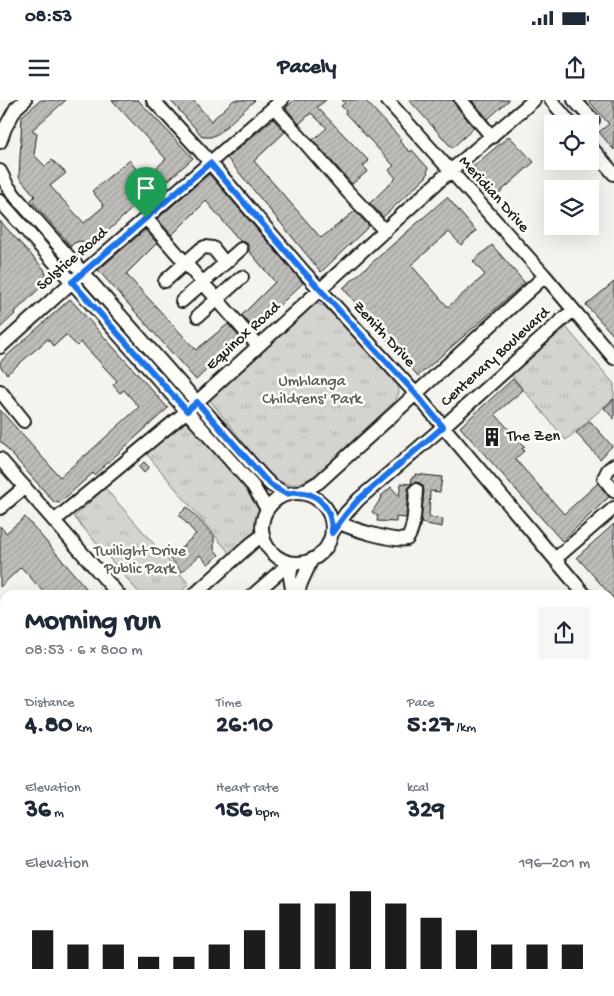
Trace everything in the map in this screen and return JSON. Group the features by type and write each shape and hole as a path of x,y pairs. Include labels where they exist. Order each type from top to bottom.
{"street":[{"name":"Zenith Drive","path":"153,100 320,290 416,394 581,590"},
{"name":"Meridian Drive","path":"387,100 545,276 614,358"},
{"path":"461,100 492,137"},
{"path":"551,100 564,115"},
{"path":"574,100 588,115"},
{"name":"Equinox Road","path":"54,521 187,411 450,171 492,137 527,102"},
{"path":"0,114 20,104"},
{"path":"0,142 5,128 20,104"},
{"name":"Solstice Road","path":"0,347 83,272 278,104"},
{"path":"278,104 354,197 385,231"},
{"path":"599,156 614,174"},
{"path":"0,171 16,197 263,477 271,485 286,494"},
{"path":"0,201 187,411 252,486 267,509"},
{"path":"146,218 258,346"},
{"path":"165,281 201,249 213,248 225,263"},
{"path":"182,301 242,249"},
{"name":"Centenary Boulevard","path":"302,492 319,482 545,276"},
{"path":"198,316 242,277"},
{"name":"Centenary Boulevard","path":"336,528 359,499 443,427 573,310"},
{"path":"0,391 24,421"},
{"path":"0,459 54,521 107,589"},
{"path":"614,465 604,476 614,491"},
{"path":"0,508 25,488"},
{"path":"336,528 350,528 397,540 407,539 412,526 416,490"},
{"path":"302,492 322,502 336,528 321,554 305,562 290,562 280,559 272,553 266,545 262,526 267,509 275,500 286,494 302,492"},
{"path":"555,559 614,508"},
{"path":"200,590 263,535"},
{"path":"297,590 311,560"},
{"path":"258,590 290,562"},
{"path":"290,562 290,576 293,590"},
{"path":"265,584 282,585 289,590"}],"green space":[{"name":"Umhlanga Childrens' Park","path":"312,304 324,306 395,379 399,392 393,403 317,474 298,484 289,484 270,476 209,399"},
{"path":"566,327 614,384 614,398 566,440 511,375"},
{"path":"187,411 259,508 258,531 231,555 146,453"},
{"name":"Twilight Drive Public Park","path":"105,488 189,584 183,590 137,590 74,517"}],"building":[{"path":"41,100 66,100 32,130 37,133 34,155 45,166 52,160 66,173 50,186 84,223 104,206 92,191 129,160 144,179 166,159 112,100 138,100 193,158 161,187 158,184 91,247 87,242 80,241 71,246 31,200 35,196 19,177 22,116"},
{"path":"170,100 193,100 211,121 234,100 255,100 219,133 211,137 203,137"},
{"path":"294,100 326,100 317,107 369,161 363,166 368,171 352,184 313,140 327,128 311,113 299,124 286,108"},
{"path":"342,100 365,100 401,139 399,141 410,152 412,150 428,168 427,176 383,217 370,203 396,178 389,170 394,166 345,113 346,111 341,106 345,103"},
{"path":"409,100 452,100 474,128 452,148"},
{"path":"472,100 509,100 488,119"},
{"path":"588,100 614,100 614,150 599,132 609,124"},
{"path":"273,119 285,132 254,161 321,238 355,211 369,226 321,272 227,158"},
{"path":"509,136 534,162 497,195 473,167"},
{"path":"209,174 303,283 254,329 242,315 275,282 249,251 247,243 240,241 206,201 172,235 157,219"},
{"path":"447,197 476,231 461,245 449,232 411,265 448,307 485,275 473,261 492,245 525,283 418,376 343,288"},
{"path":"0,221 44,269 48,280 0,328"},
{"path":"145,230 157,243 126,274 196,350 228,324 240,338 196,380 98,270"},
{"path":"614,282 614,336 586,305"},
{"path":"70,299 168,408 94,475 93,473 59,503 54,502 0,441 0,410 60,477 139,407 124,390 120,393 113,385 117,381 81,342 77,346 66,335 54,346 48,339 7,374 0,366 0,362"},
{"path":"513,379 523,390 495,414 525,447 522,449 524,451 515,459 564,514 598,483 609,497 562,541 460,427"},
{"path":"614,399 614,419 604,408"},
{"path":"590,421 612,446 600,459 576,433"},
{"path":"144,462 149,467 144,473 139,467"},
{"path":"415,474 442,477 440,492 430,491 429,517 443,519 442,527 421,523 424,490 420,483 411,484 412,477 415,477"},
{"path":"401,483 411,484 408,489 406,518 396,517 396,522 377,521 378,516 372,512 381,496 391,487 399,496"},
{"path":"187,507 214,536 214,549 219,555 208,564 200,555 182,572 170,558 196,534 179,515"},
{"path":"25,517 88,590 42,590 21,567 0,587 0,526 6,533"},
{"path":"614,524 614,590 606,590 577,557"}],"place":[{"name":"The Zen","path":"492,437"}],"route":[{"path":"210,163 303,271 416,394 443,427 359,499 332,533 332,522 322,502 302,492 286,494 271,485 197,402 187,411 72,282 146,218 210,163"}]}
